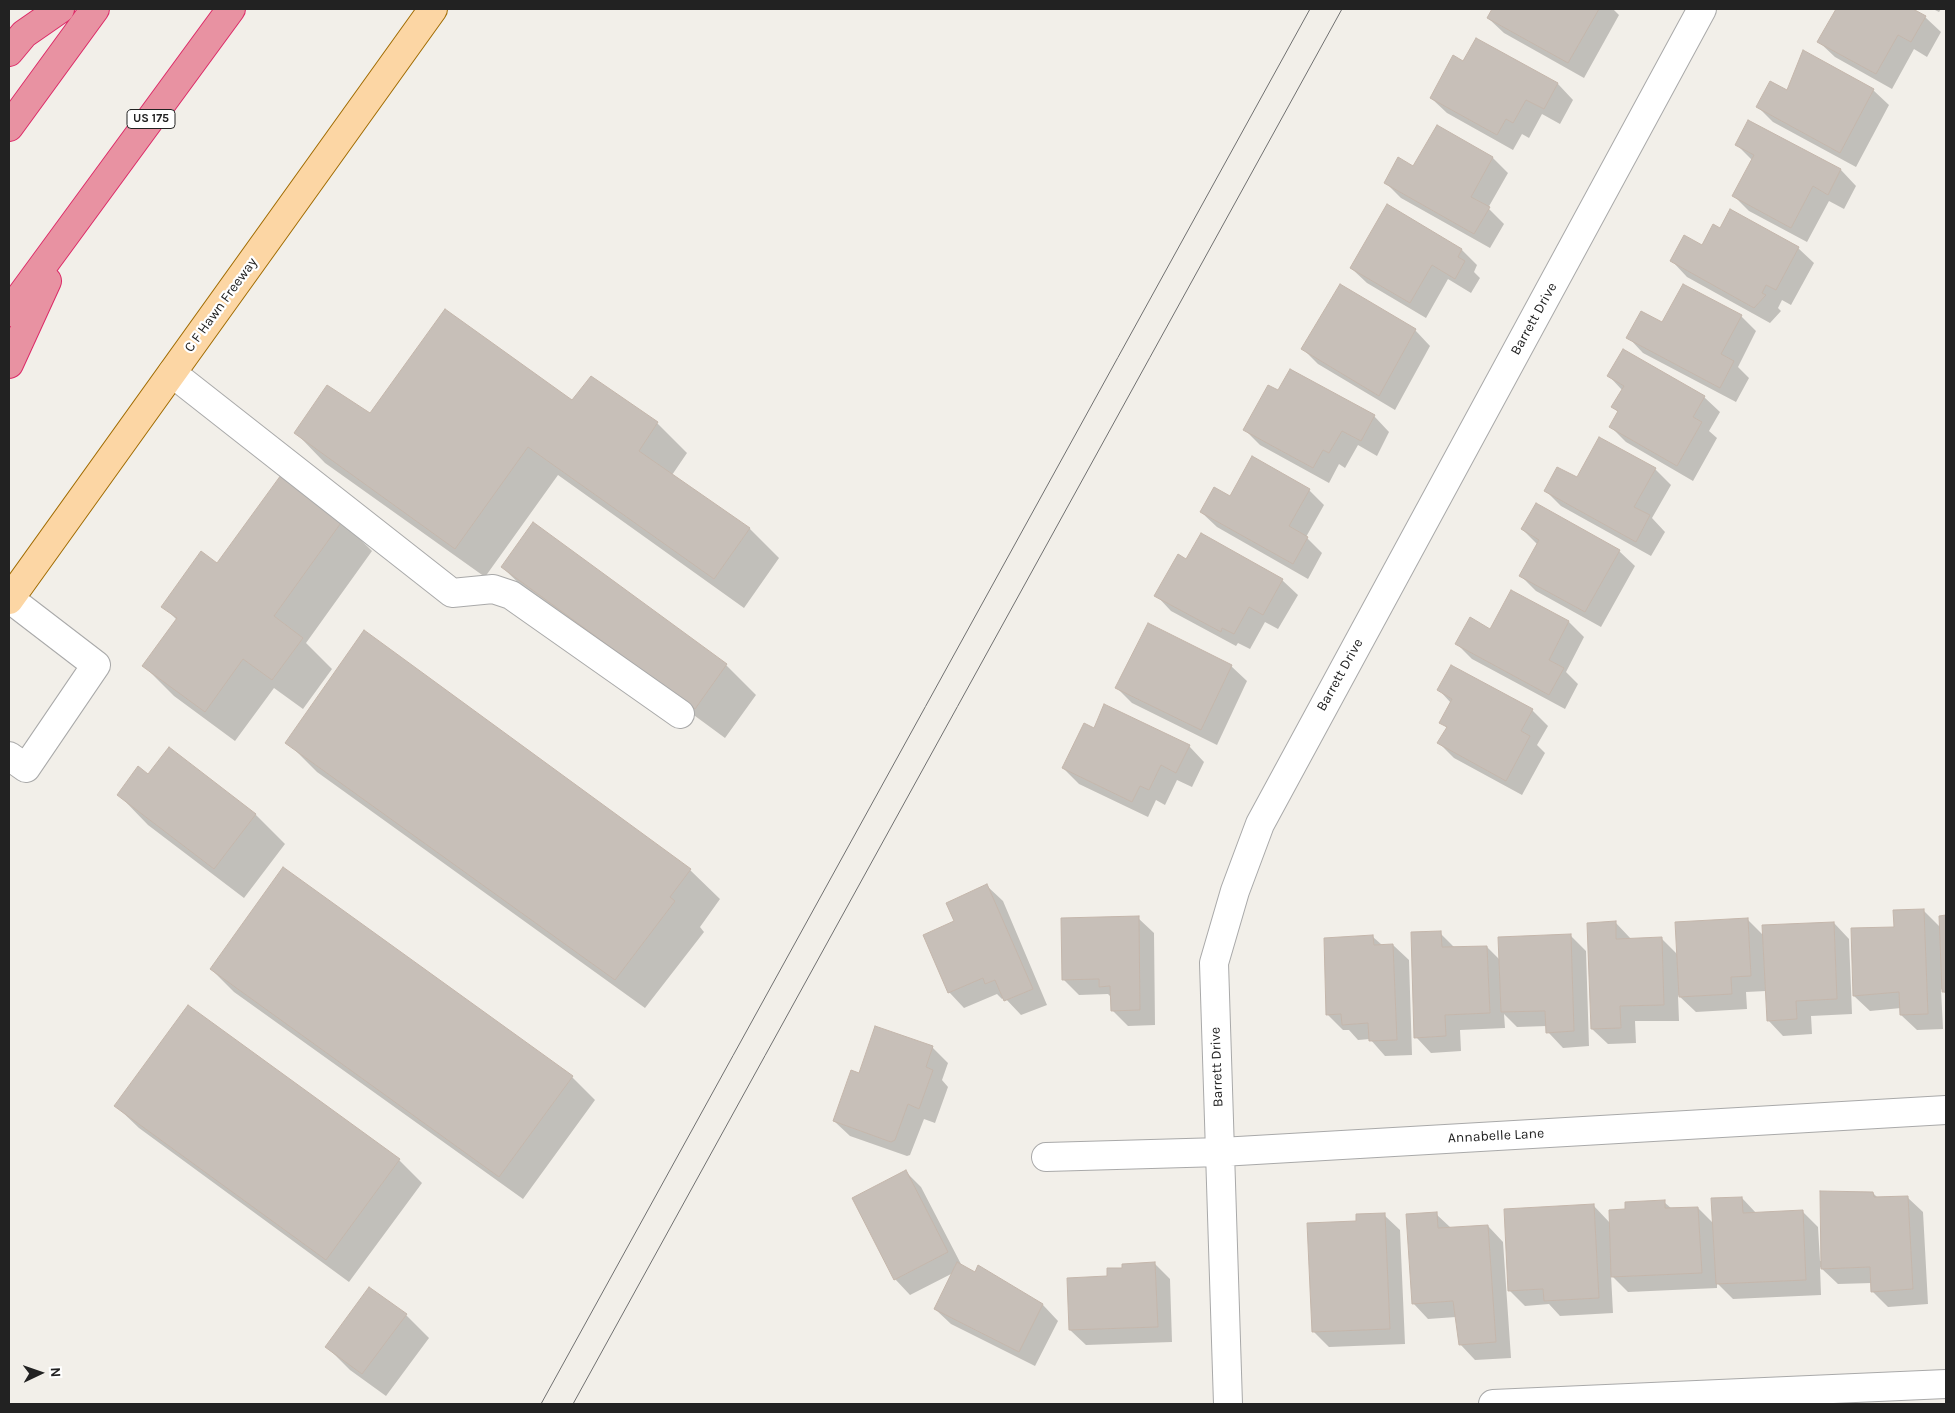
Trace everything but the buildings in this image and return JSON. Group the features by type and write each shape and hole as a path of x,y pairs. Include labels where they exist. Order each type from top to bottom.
{"highway":[{"path":"9,52 24,34 60,9"},
{"path":"9,127 95,9"},
{"name":"US 175","path":"9,312 232,9"},
{"path":"9,364 70,229"}],"main road":[{"name":"C F Hawn Freeway","path":"9,600 433,9"}],"street":[{"name":"Barrett Drive","path":"1228,1404 1214,963 1235,891 1260,824 1702,9"},
{"path":"172,373 452,593 493,589 511,595 680,714"},
{"path":"9,600 96,664 26,768 9,756"},
{"name":"Annabelle Lane","path":"1046,1157 1220,1152 1946,1110"},
{"path":"1493,1404 1946,1384"}],"tram line":[{"path":"541,1404 1310,9"},
{"path":"573,1404 1342,9"}]}
